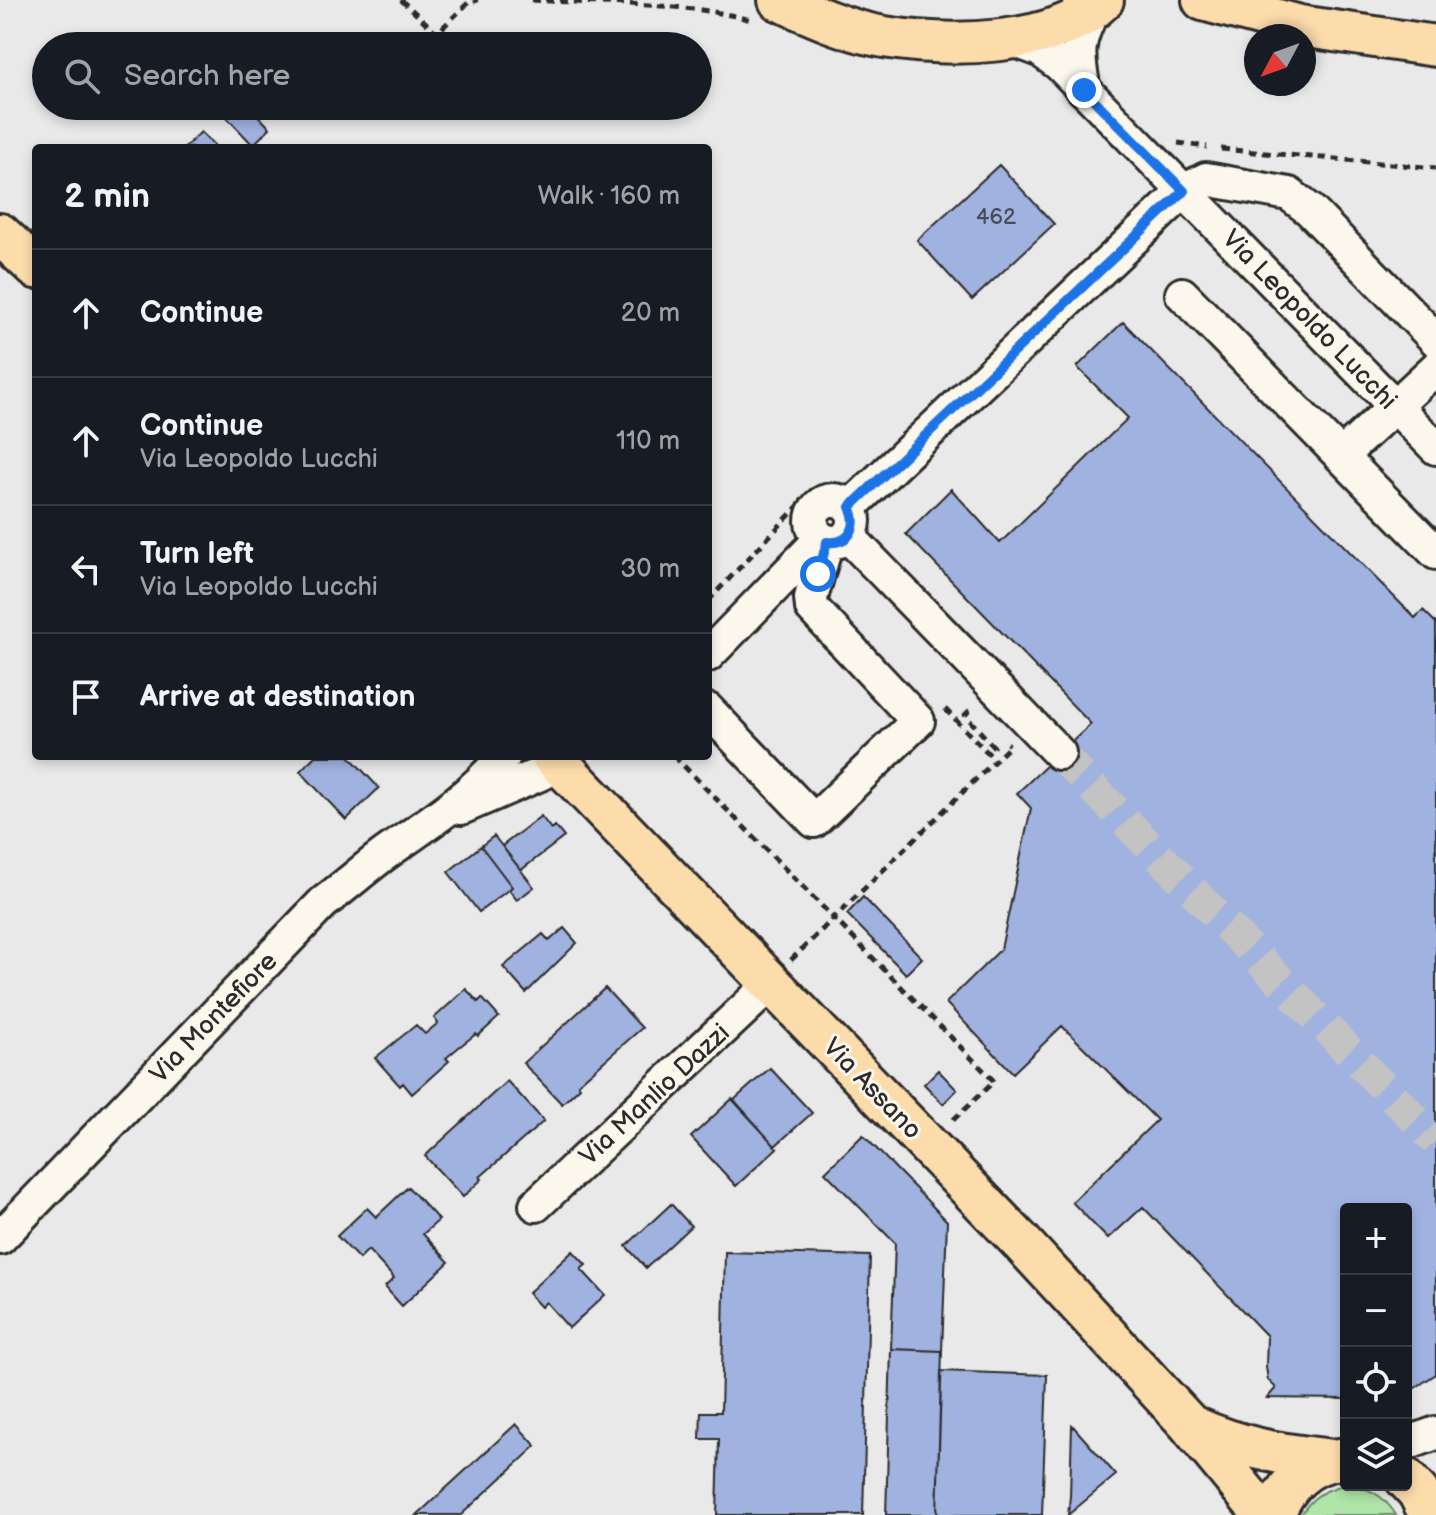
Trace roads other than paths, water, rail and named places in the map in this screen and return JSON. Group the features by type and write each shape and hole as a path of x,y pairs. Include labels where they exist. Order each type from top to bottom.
{"main road":[{"path":"779,0 825,21 882,37 948,43 1008,38 1053,29 1105,3"},
{"path":"1204,0 1300,26 1436,46"},
{"path":"0,234 32,264"},
{"name":"Via Assano","path":"556,760 1021,1242 1189,1424 1264,1515"},
{"name":"Via Assano","path":"1189,1424 1227,1442 1259,1451 1339,1459"},
{"path":"1274,1515 1279,1501 1293,1482 1311,1468 1339,1459"},
{"path":"1412,1486 1430,1515"}],"street":[{"path":"1084,90 1078,60 1081,33 1105,3"},
{"name":"Via Leopoldo Lucchi","path":"1008,38 1040,50 1059,64 1436,448"},
{"path":"712,651 1184,191 1206,179 1289,194 1310,210 1436,340"},
{"path":"1182,294 1436,553"},
{"path":"1341,456 1436,368"},
{"path":"712,714 814,821 918,721 812,608 811,598 836,531"},
{"path":"836,531 1059,753"},
{"name":"Via Montefiore","path":"0,1238 323,903 381,857 443,815 501,760"},
{"name":"Via Montefiore","path":"443,815 512,788 556,760"},
{"name":"Via Manlio Dazzi","path":"536,1205 772,983"},
{"path":"1412,1442 1436,1433"}],"tunnel":[{"path":"1059,753 1436,1141"}]}
